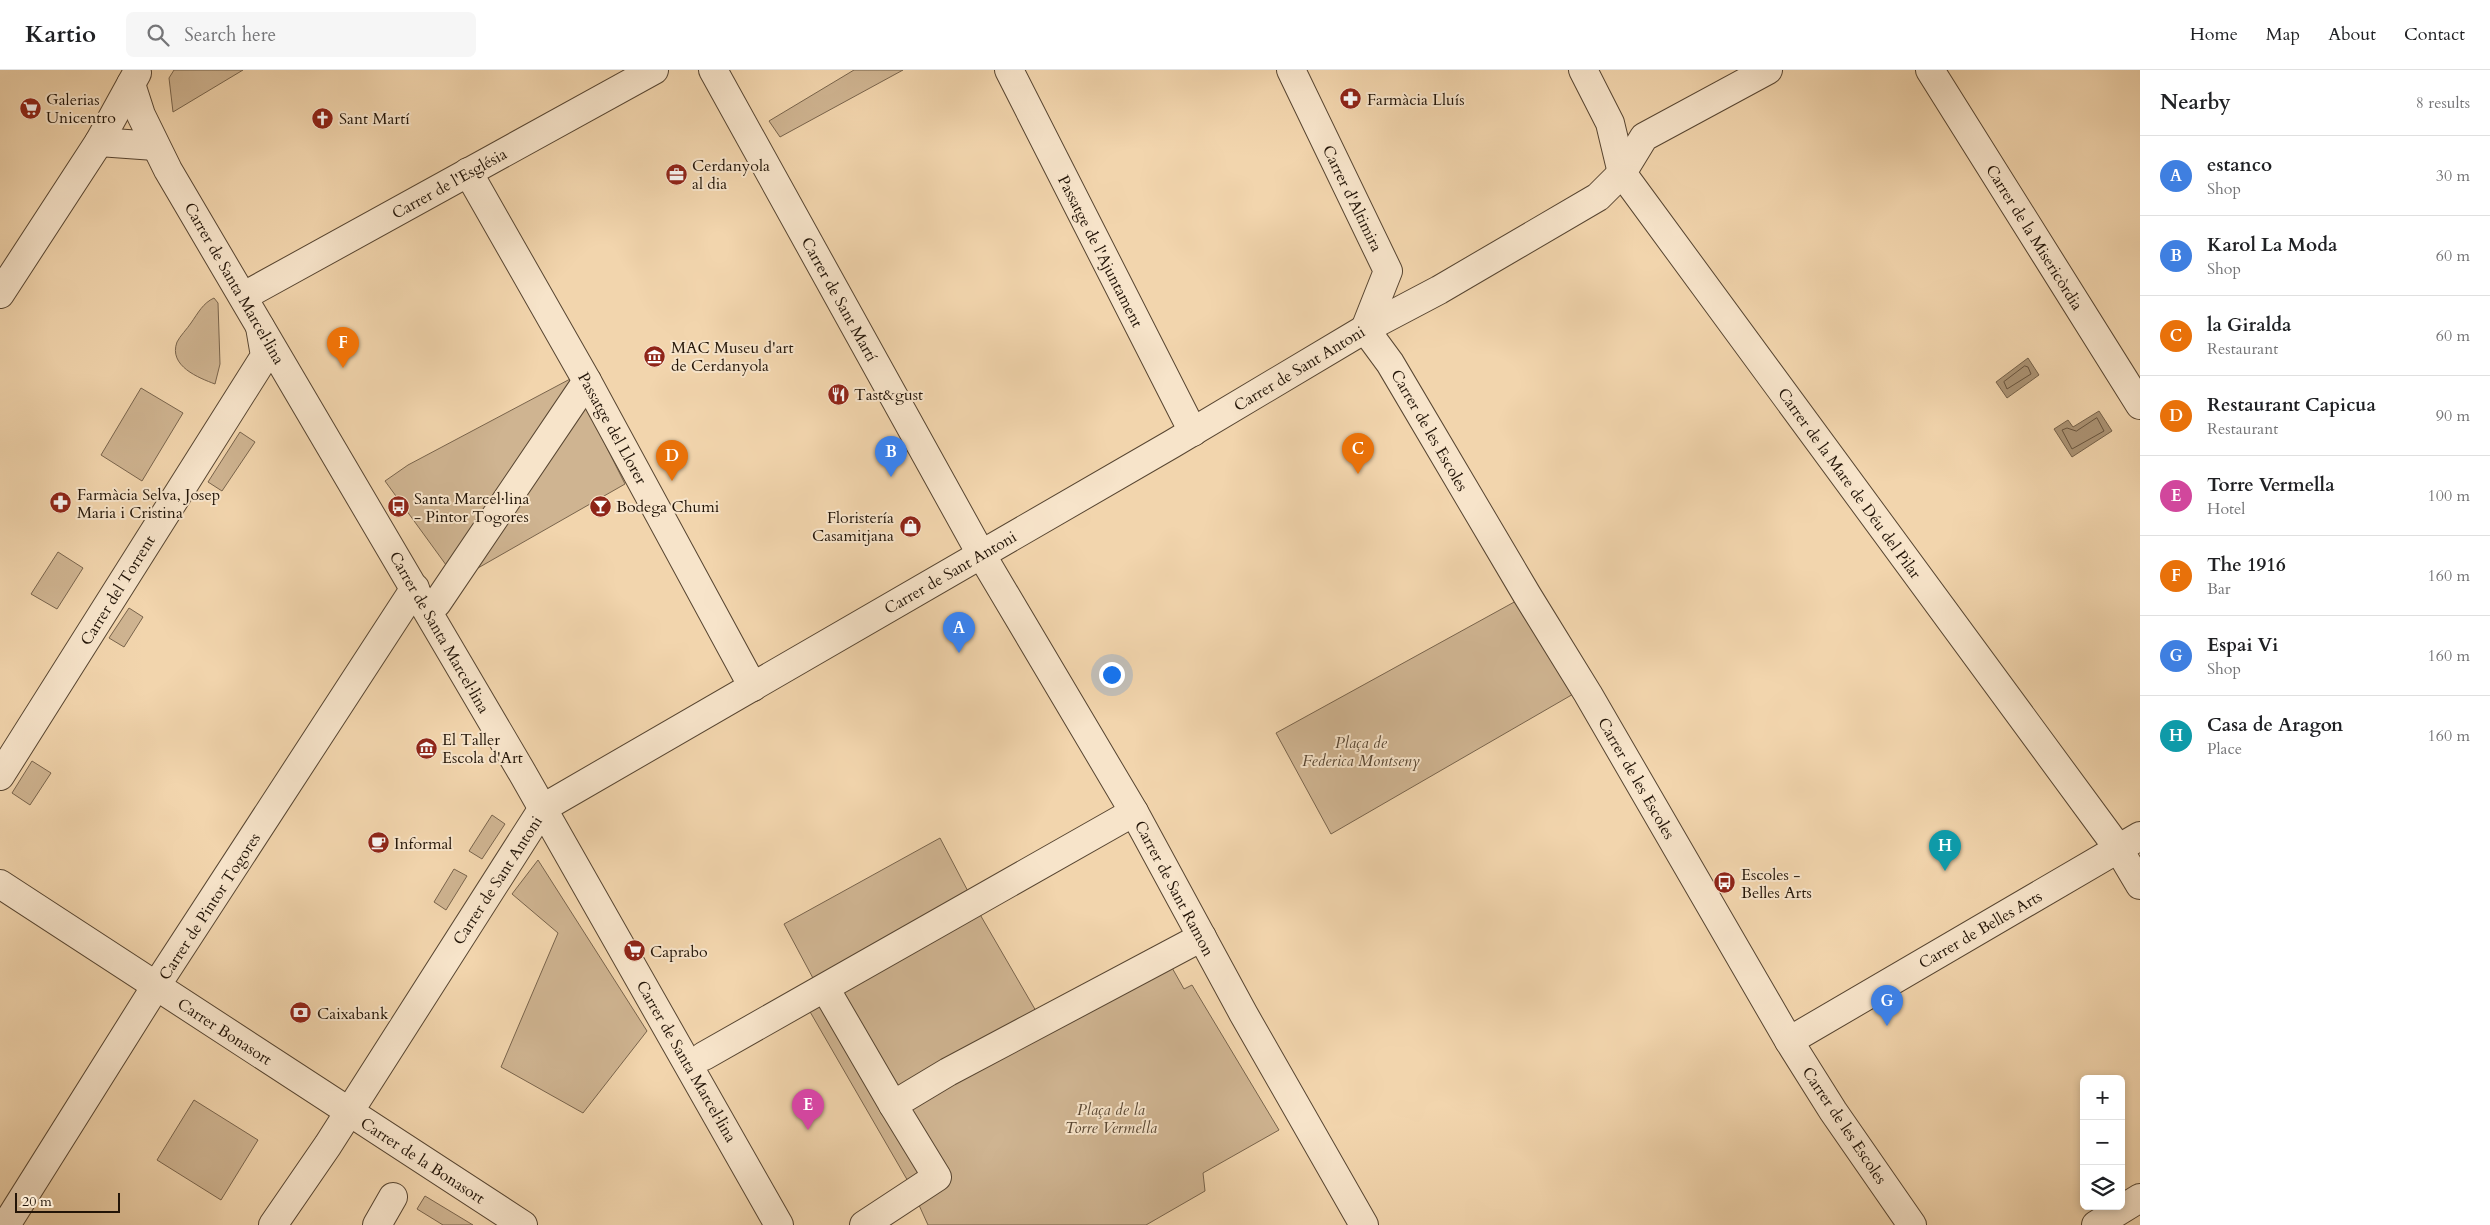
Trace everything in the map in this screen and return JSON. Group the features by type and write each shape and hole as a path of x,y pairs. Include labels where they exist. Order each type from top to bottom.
{"street":[{"name":"Carrer de l'Església","path":"244,296 654,70"},
{"name":"Carrer de Sant Martí","path":"713,70 981,554"},
{"name":"Passatge de l'Ajuntament","path":"1009,70 1194,432"},
{"name":"Carrer d'Altimira","path":"1291,70 1388,271 1365,329"},
{"name":"Carrer de la Mare de Déu del Pilar","path":"1583,70 1610,123 1622,173 2129,842 2140,885"},
{"name":"Carrer de Sant Antoni","path":"273,1225 349,1112 543,808 1194,432 1365,329 1439,290 1598,197 1622,173 1644,137 1768,70"},
{"name":"Carrer de la Misericòrdia","path":"1930,70 2140,405"},
{"path":"0,294 101,139 135,77"},
{"name":"Carrer de Santa Marcel·lina","path":"135,77 155,146 259,323 426,596 543,808 779,1225"},
{"path":"101,139 155,146"},
{"name":"Passatge del Llorer","path":"468,172 587,381 753,687"},
{"name":"Carrer del Torrent","path":"0,776 265,356 259,323"},
{"name":"Carrer de les Escoles","path":"1365,329 1390,363 1526,595 1588,694 1789,1040 1833,1111 1912,1225"},
{"name":"Carrer de Pintor Togores","path":"6,1225 156,986 426,596 587,381"},
{"name":"Carrer de Sant Ramon","path":"981,554 1134,812 1242,1013 1364,1225"},
{"path":"704,1056 1134,812"},
{"name":"Carrer de Belles Arts","path":"1789,1040 2129,842"},
{"name":"Carrer Bonasort","path":"0,884 349,1112"},
{"path":"894,1105 948,1072 1202,937"},
{"path":"825,988 937,1176 864,1225"},
{"name":"Carrer de la Bonasort","path":"349,1112 523,1225"},
{"path":"377,1225 393,1197"},
{"path":"2096,1225 2140,1198"}],"green space":[{"path":"174,70 243,70 173,112 169,78"},
{"path":"854,70 903,70 780,137 769,121"},
{"path":"214,298 218,303 220,364 215,384 187,370 177,358 175,350 178,340 198,312"},
{"path":"572,378 625,484 457,580 385,481 408,465"},
{"path":"141,388 183,413 142,481 101,455"},
{"path":"240,432 255,442 222,491 208,482"},
{"path":"58,552 83,568 57,609 31,594"},
{"name":"Plaça de Federica Montseny","path":"1527,595 1575,693 1331,834 1276,733"},
{"path":"129,608 143,617 124,647 109,638"},
{"path":"32,761 51,773 30,805 12,793"},
{"path":"492,815 505,824 482,859 469,851"},
{"name":"Plaça de la Torre Vermella","path":"940,838 982,918 1047,1030 1171,966 1184,989 1192,985 1279,1130 1203,1173 1205,1191 1146,1225 928,1225 909,1183 798,991 814,980 784,924"},
{"path":"538,860 647,1031 583,1113 501,1067 558,933 512,894"},
{"path":"454,869 467,876 446,910 434,902"},
{"path":"194,1100 258,1140 221,1200 157,1160"},
{"path":"425,1196 473,1225 443,1225 417,1209"}],"water":[{"path":"2028,358 2039,375 2007,398 1996,382"},
{"path":"2099,411 2112,431 2072,457 2054,429 2068,420 2073,427"}],"place":[{"name":"Farmàcia Lluís","path":"1351,99"},
{"name":"Galerias Unicentro","path":"30,108"},
{"name":"Sant Martí","path":"323,118"},
{"name":"Cerdanyola al dia","path":"676,174"},
{"name":"MAC Museu d'art de Cerdanyola","path":"655,356"},
{"name":"The 1916","path":"343,368"},
{"name":"Tast&gust","path":"838,394"},
{"name":"la Giralda","path":"1358,474"},
{"name":"Karol La Moda","path":"891,477"},
{"name":"Restaurant Capicua","path":"672,481"},
{"name":"Farmàcia Selva, Josep Maria i Cristina","path":"61,503"},
{"name":"Bodega Chumi","path":"600,506"},
{"name":"Santa Marcel·lina - Pintor Togores","path":"398,507"},
{"name":"Floristería Casamitjana","path":"910,526"},
{"name":"estanco","path":"959,653"},
{"name":"El Taller Escola d'Art","path":"426,748"},
{"name":"Informal","path":"378,843"},
{"name":"Casa de Aragon","path":"1945,871"},
{"name":"Escoles - Belles Arts","path":"1725,883"},
{"name":"Caprabo","path":"634,951"},
{"name":"Caixabank","path":"301,1013"},
{"name":"Espai Vi","path":"1887,1026"},
{"name":"Torre Vermella","path":"808,1130"}]}
